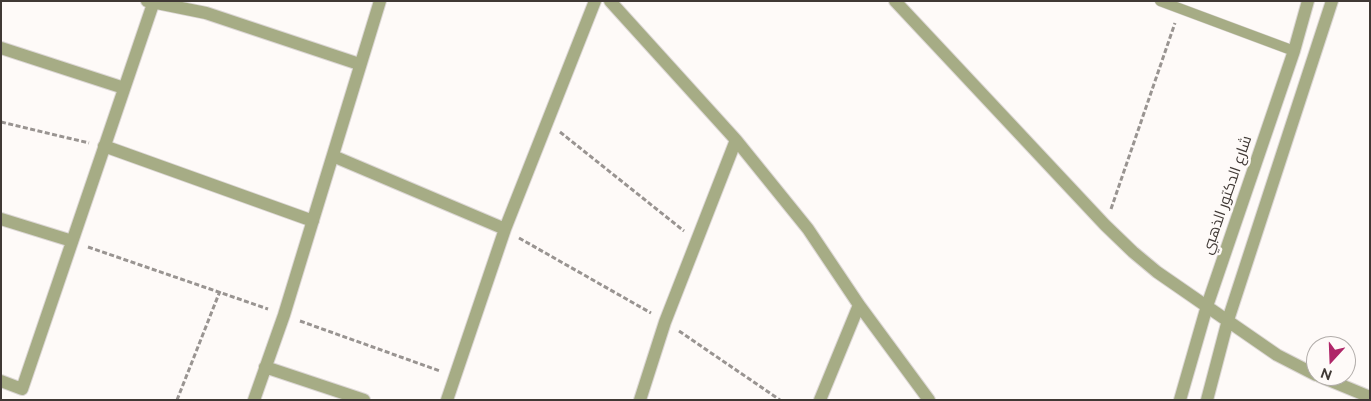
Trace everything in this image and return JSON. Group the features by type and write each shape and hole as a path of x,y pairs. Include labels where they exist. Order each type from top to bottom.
{"street":[{"path":"254,400 284,315 359,64 380,1"},
{"path":"447,400 504,229 595,1"},
{"path":"610,1 736,140 808,229 859,306 929,400"},
{"path":"895,1 1105,225 1157,272 1277,355 1306,370"},
{"name":"شارع الدكتور الذهبي","path":"1180,400 1206,306 1294,51 1308,1"},
{"path":"1207,400 1228,320 1332,1"},
{"path":"1,381 21,394 152,2 206,14 359,64"},
{"path":"1,48 124,88"},
{"path":"640,400 665,322 736,140"},
{"path":"104,146 313,221"},
{"path":"333,156 504,229"},
{"path":"1,219 72,241"},
{"path":"820,400 859,306"},
{"path":"265,367 364,400"},
{"path":"1344,386 1370,397"}],"lane":[{"path":"1160,1 1294,51"}],"path":[{"path":"1105,225 1180,8"},
{"path":"1,122 104,146"},
{"path":"546,122 696,241"},
{"path":"504,229 665,322 780,400"},
{"path":"72,241 455,376"},
{"path":"177,400 220,292"}]}
